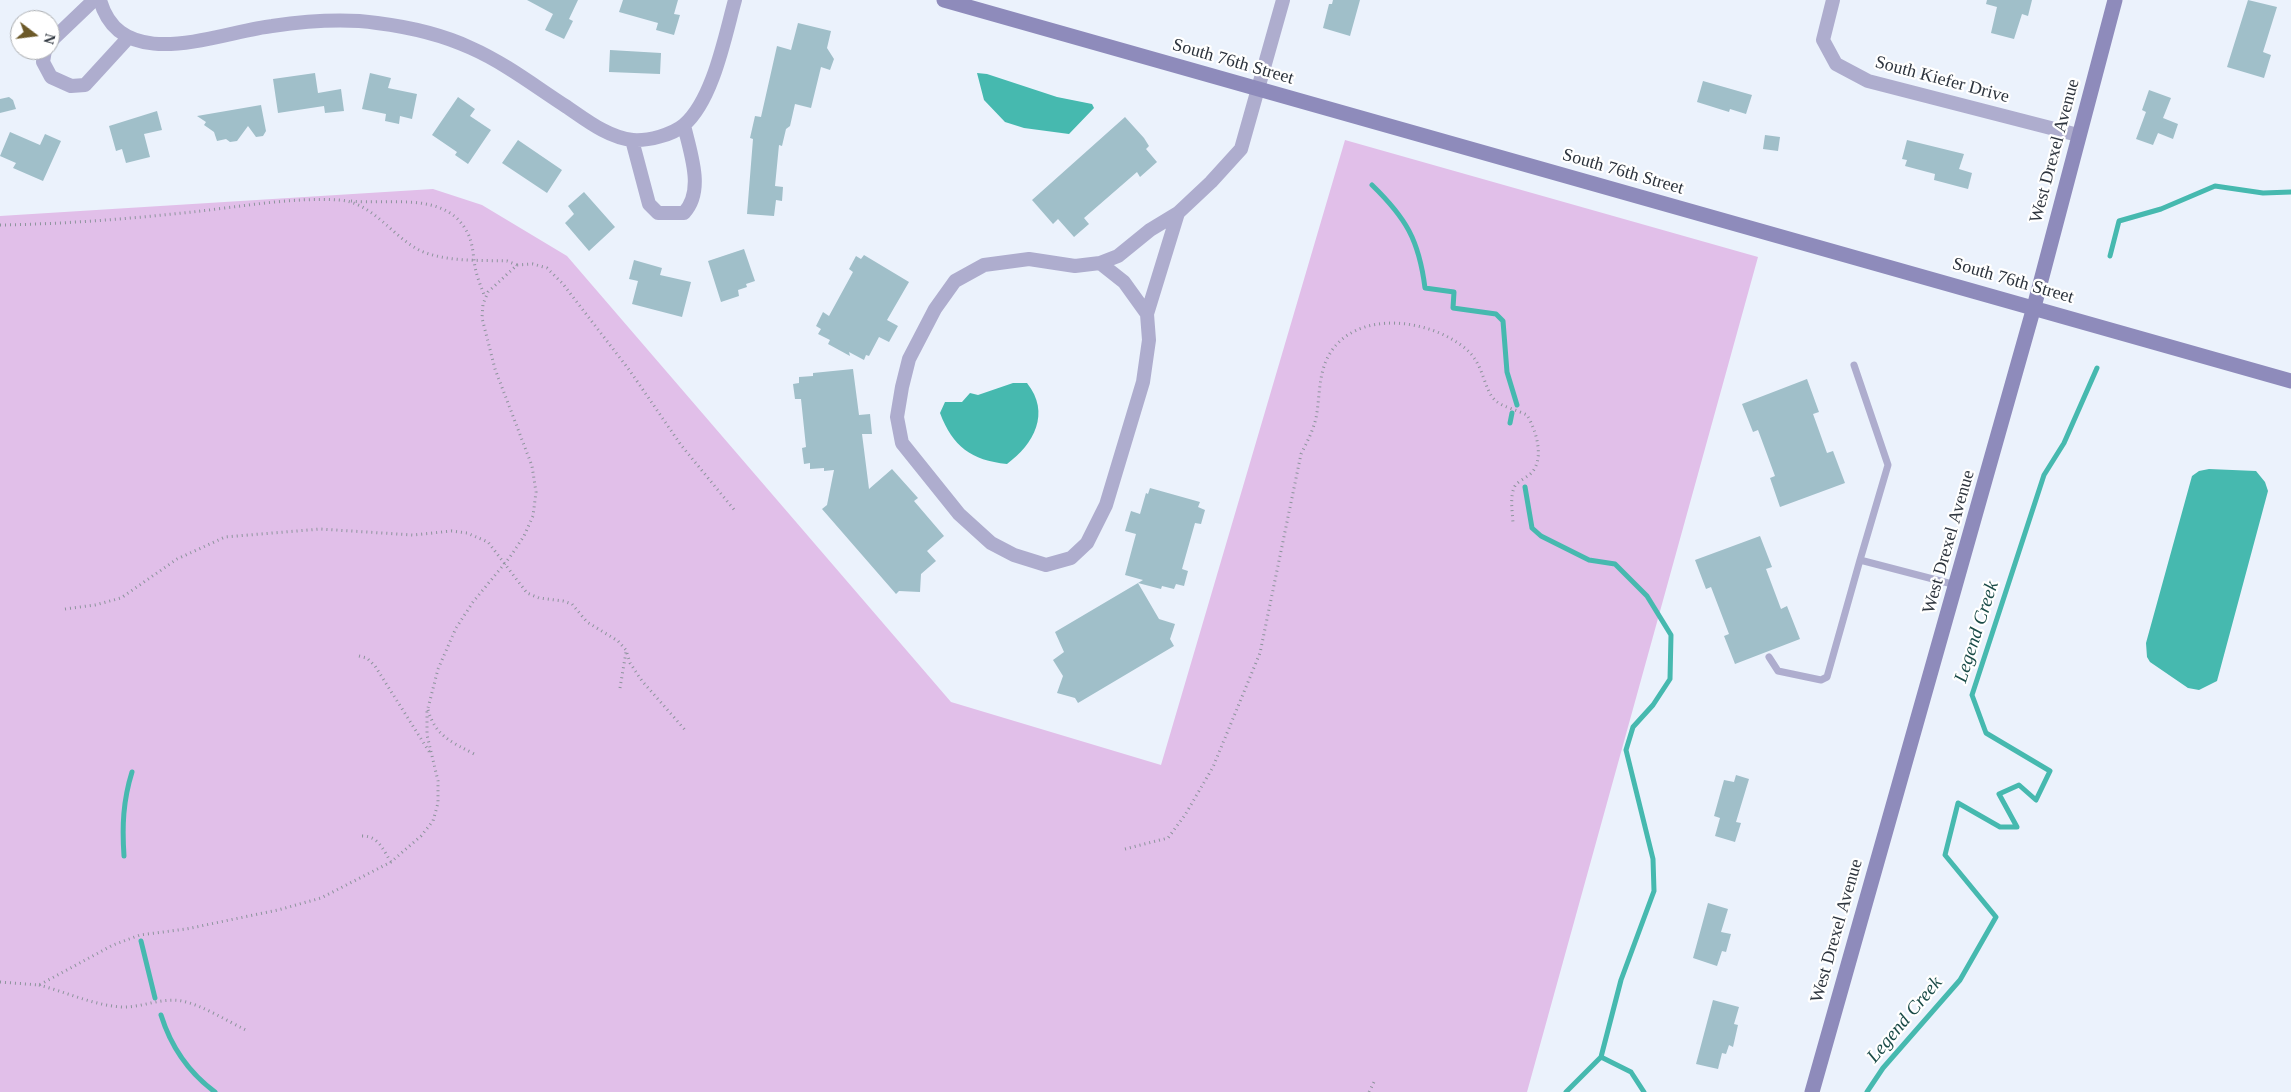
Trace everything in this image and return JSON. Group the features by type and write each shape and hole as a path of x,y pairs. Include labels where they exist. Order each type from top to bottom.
{"main road":[{"name":"South 76th Street","path":"944,0 2034,306 2291,381"},
{"name":"West Drexel Avenue","path":"1812,1092 2034,306 2114,0"}],"street":[{"path":"60,32 94,0"},
{"path":"100,0 103,11 114,26 129,37 151,44 174,45 270,26 313,21 362,21 407,27 471,48 502,65 586,120 607,132 632,140 658,137 684,125 706,96 735,0"},
{"path":"1178,213 1148,314 1149,340 1143,382 1106,505 1087,543 1071,558 1046,565 1014,555 991,543 958,514 902,443 897,417 909,358 935,309 955,281 984,265 1029,259 1075,266 1100,263 1118,256 1150,230 1178,213 1242,149 1283,0"},
{"name":"South Kiefer Drive","path":"1833,0 1823,40 1836,64 1868,81 2078,135"},
{"path":"43,60 51,77 71,86 85,85 129,37"},
{"path":"632,140 649,204 658,212 684,213 690,206 696,182 684,125"},
{"path":"1100,263 1124,282 1148,314"}],"lane":[{"path":"1769,657 1778,671 1821,680 1827,677 1888,465 1854,365"},
{"path":"1860,560 1956,585"}],"path":[{"path":"341,200 357,204 373,213 392,232 419,250 438,257 507,261 516,265 533,264 547,268 563,284 617,352 681,444 736,512"},
{"path":"0,225 72,223 249,205 341,200 417,202 438,207 452,216 466,229 486,297"},
{"path":"39,985 113,946 140,935 186,929 302,905 350,884 391,862 421,836 433,821 438,803 438,781 427,735 428,708 438,669 456,628 473,602 524,536 530,523 536,492 532,466 524,440 495,369 482,318 482,304 488,292 516,265"},
{"path":"1125,849 1168,838 1185,815 1217,758 1260,653 1302,454 1312,431 1320,383 1329,355 1340,343 1355,332 1368,327 1402,322 1447,336 1475,357 1484,376 1488,391 1496,401 1526,415 1538,450 1539,460 1532,472 1516,485 1513,492 1514,525"},
{"path":"65,609 95,605 121,598 177,558 208,543 241,535 320,529 413,535 452,531 467,533 488,542 527,593 539,598 564,600 572,604 587,622 618,641 626,650 630,663 642,682 686,731"},
{"path":"620,688 626,650"},
{"path":"359,656 367,658 375,666 431,755"},
{"path":"428,708 432,724 438,732 476,755"},
{"path":"362,836 369,836 377,841 391,862"},
{"path":"1,981 39,985 100,1004 121,1007 139,1006 172,999 185,1002 246,1030"},
{"path":"1369,1092 1375,1080"}],"shaded area":[{"path":"977,73 987,74 1057,97 1092,104 1094,108 1069,134 1024,128 1005,122 984,100"},
{"path":"1345,140 1758,257 1527,1092 0,1092 0,216 433,189 482,205 567,256 951,702 1161,765"},
{"path":"1013,383 1027,383 1034,394 1038,406 1036,427 1025,447 1007,464 983,459 965,450 951,435 940,413 945,402 962,402 970,393 978,395"},
{"path":"2209,469 2256,471 2265,482 2268,491 2217,681 2199,690 2188,688 2150,662 2147,657 2146,643 2192,476 2199,471"}],"building":[{"path":"527,0 578,0 569,19 573,21 564,39 545,30 553,14"},
{"path":"623,0 678,0 674,14 680,15 674,35 656,30 658,23 619,12"},
{"path":"1333,0 1360,0 1350,36 1323,28 1329,4 1332,4"},
{"path":"1987,0 2032,0 2028,16 2022,14 2014,39 1991,33 1997,7 1986,4"},
{"path":"2248,0 2277,7 2263,52 2271,55 2264,78 2227,67"},
{"path":"798,23 831,31 827,48 834,59 830,70 821,67 811,108 795,104 790,126 786,129 782,146 779,145 775,186 783,187 782,201 776,200 774,216 747,214 753,139 750,138 755,116 761,117 777,46 791,50"},
{"path":"610,50 661,53 660,74 609,72"},
{"path":"315,73 318,93 341,89 344,111 325,113 324,106 278,113 273,79"},
{"path":"370,73 391,78 388,88 417,94 412,119 400,116 399,124 385,121 386,114 362,109"},
{"path":"1703,81 1752,95 1746,114 1730,109 1729,112 1697,102"},
{"path":"2149,90 2171,98 2163,118 2178,124 2173,139 2158,133 2153,145 2136,139 2146,112 2142,110"},
{"path":"9,97 13,100 16,109 0,113 0,99"},
{"path":"458,97 475,109 470,116 491,130 468,164 455,155 457,152 432,135"},
{"path":"261,105 266,131 263,136 256,137 248,126 237,141 230,142 226,139 217,141 214,132 204,125 206,122 197,116"},
{"path":"157,111 162,130 144,134 150,157 126,163 122,149 116,151 109,126"},
{"path":"1125,117 1144,138 1149,146 1146,149 1157,162 1140,177 1137,172 1084,218 1089,224 1074,237 1058,219 1053,224 1032,200"},
{"path":"10,132 40,145 45,134 61,141 43,181 13,168 16,163 0,156"},
{"path":"1765,135 1780,137 1778,151 1763,149"},
{"path":"518,140 562,170 547,193 502,163"},
{"path":"1907,140 1964,154 1959,169 1972,173 1968,189 1934,180 1935,174 1905,166 1907,160 1902,159"},
{"path":"584,192 615,227 589,251 565,223 574,214 568,206"},
{"path":"744,249 755,281 746,284 747,287 738,290 739,296 721,302 708,261"},
{"path":"864,255 909,282 887,320 898,326 889,342 879,337 869,356 866,355 864,360 849,352 850,356 828,344 830,340 818,334 821,329 816,326 823,312 829,316 853,272 849,269 856,256 861,259"},
{"path":"634,260 662,268 660,275 691,282 682,317 632,304 638,281 629,279"},
{"path":"853,369 859,415 870,414 872,434 862,434 869,489 892,469 918,498 914,501 944,536 927,551 936,561 921,574 920,592 899,591 896,594 822,509 827,505 834,470 824,471 824,468 810,469 810,463 804,464 802,448 806,447 801,399 795,399 793,384 799,383 799,377 813,376 813,373"},
{"path":"1807,379 1819,412 1813,414 1827,453 1833,451 1845,483 1780,507 1770,478 1775,476 1758,430 1753,432 1742,404"},
{"path":"1150,488 1200,502 1198,507 1205,510 1201,524 1195,523 1182,569 1188,571 1184,586 1176,584 1174,589 1162,586 1161,589 1138,583 1143,580 1125,575 1136,534 1125,531 1131,511 1140,514 1146,493 1148,494"},
{"path":"1760,536 1772,567 1766,569 1781,609 1787,606 1800,639 1735,664 1724,636 1729,634 1711,587 1706,589 1695,560"},
{"path":"1138,583 1159,619 1175,624 1170,639 1174,646 1078,703 1075,698 1057,693 1063,676 1053,660 1064,652 1055,632"},
{"path":"1736,775 1749,779 1736,822 1741,823 1735,842 1715,836 1720,818 1714,816 1724,780 1734,782"},
{"path":"1708,903 1728,909 1721,932 1731,934 1726,952 1722,951 1717,966 1693,958"},
{"path":"1713,1000 1739,1007 1734,1024 1738,1025 1733,1047 1729,1045 1726,1054 1722,1053 1718,1069 1696,1064"}],"waterway":[{"path":"1372,185 1394,208 1409,231 1419,256 1425,288 1454,292 1453,308 1496,314 1503,321 1507,372 1517,405"},
{"name":"Legend Creek","path":"2110,256 2119,221 2161,209 2215,186 2263,193 2291,192"},
{"name":"Legend Creek","path":"1867,1092 1883,1068 1960,980 1996,917 1945,855 1958,803 2000,827 2017,827 1999,794 2019,785 2036,800 2050,771 1986,733 1972,695 2044,475 2064,443 2097,368"},
{"path":"1510,423 1512,413"},
{"path":"1525,487 1532,528 1541,536 1589,560 1615,564 1647,596 1671,635 1670,679 1653,705 1633,727 1626,750 1653,859 1654,891 1621,980 1601,1057"},
{"path":"124,856 124,814 132,772"},
{"path":"141,941 155,998"},
{"path":"161,1015 170,1038 182,1058 197,1076 215,1092"},
{"name":"Legend Creek","path":"1566,1092 1601,1057 1631,1072 1644,1092"}]}
